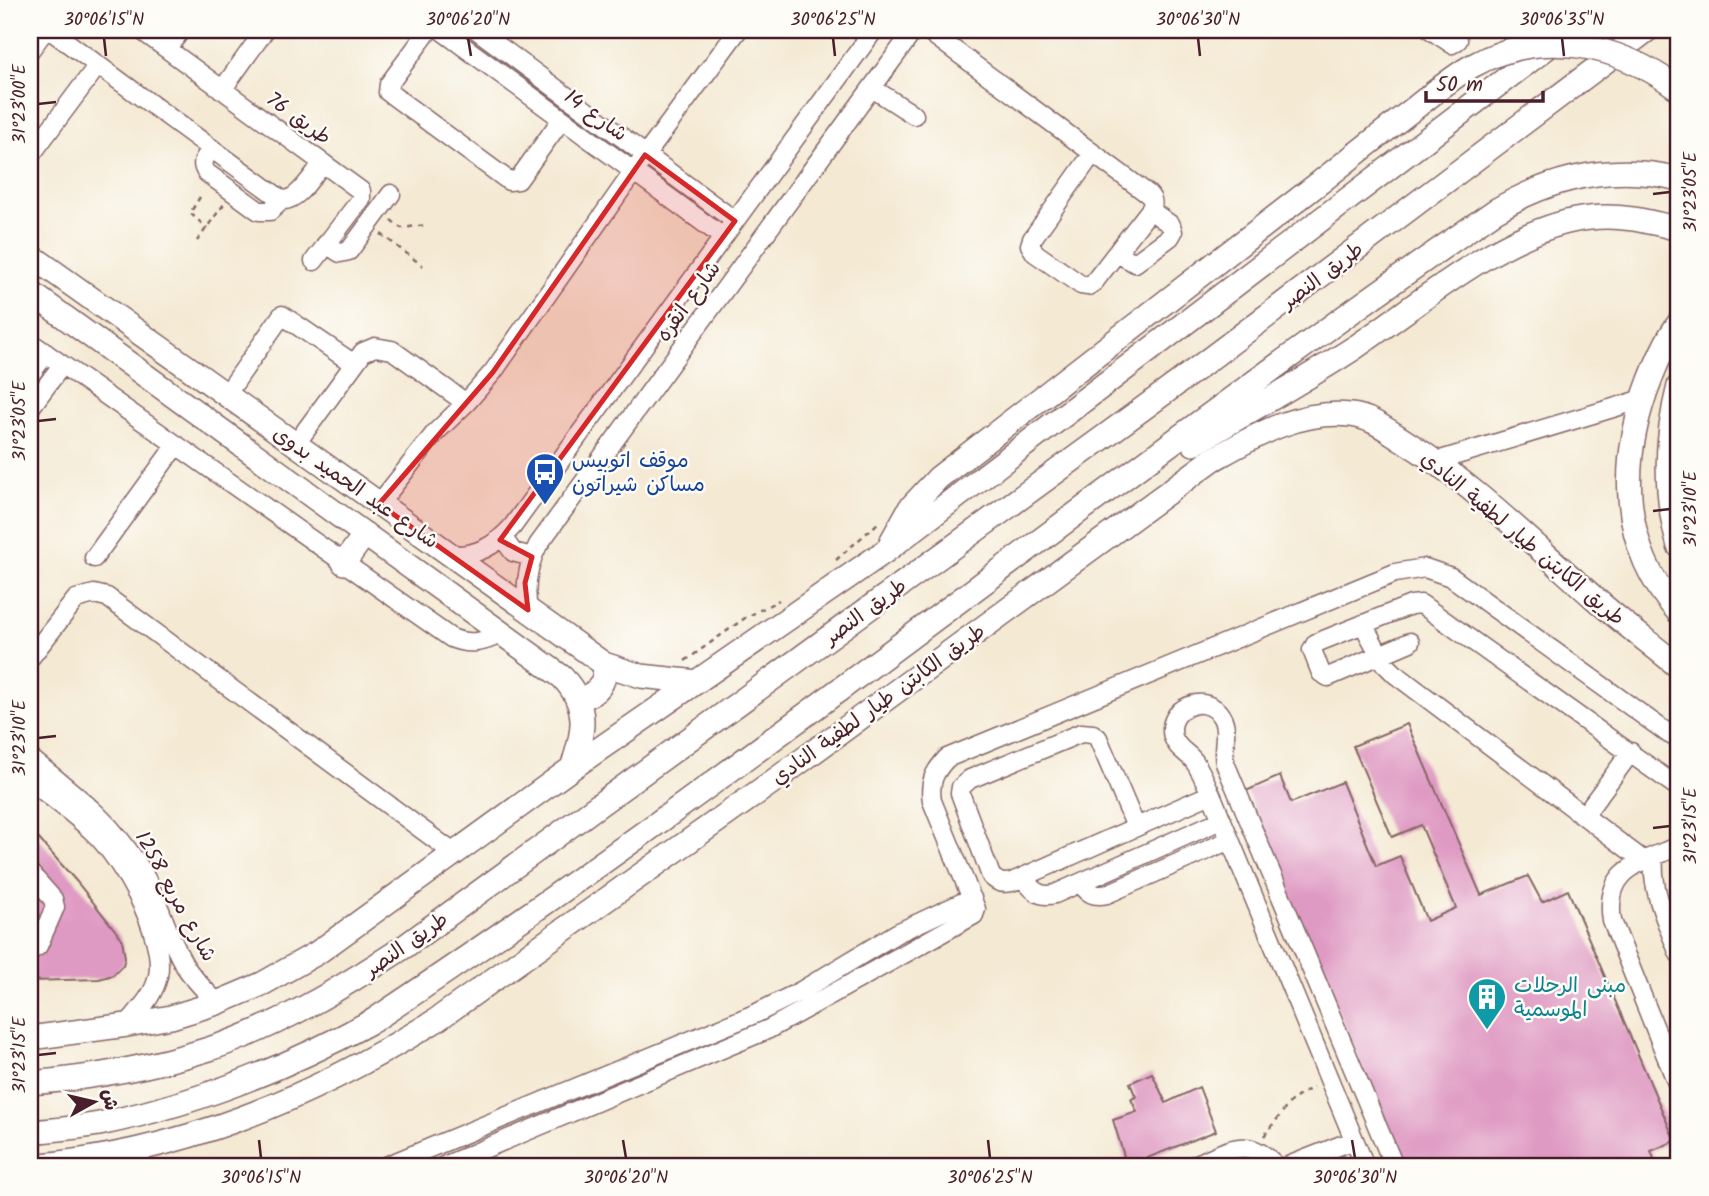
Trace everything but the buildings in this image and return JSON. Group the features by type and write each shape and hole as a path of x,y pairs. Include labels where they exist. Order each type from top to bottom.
{"main road":[{"name":"طريق النصر","path":"30,1038 171,1017 217,1003 262,984 317,953 572,768 887,550 1570,30"},
{"name":"طريق النصر","path":"30,1083 67,1080 138,1067 210,1049 277,1021 404,947 1171,388 1647,30"},
{"path":"887,550 910,508 938,478 1472,66 1511,50 1557,44 1592,47 1641,65 1679,89"},
{"name":"طريق الكابتن طيار لطفية النادي","path":"30,1132 96,1124 192,1100 282,1067 374,1020 782,734 1149,461 1430,255 1495,211 1548,184 1588,174 1660,174 1679,179"},
{"path":"1149,461 1179,453 1314,372 1501,247 1532,233 1599,217 1621,217 1679,229"},
{"name":"شارع عبد الحميد بدوى","path":"30,256 604,664 641,676 697,682"},
{"name":"شارع عبد الحميد بدوى","path":"30,292 562,677 579,699"},
{"path":"1679,323 1659,356 1643,399 1634,435 1629,497 1632,523 1641,553 1653,580 1679,613"},
{"path":"1310,417 1303,411 1301,397 1314,372"},
{"path":"1679,386 1670,426 1667,470 1671,514 1679,546"},
{"name":"طريق الكابتن طيار لطفية النادي","path":"30,1166 118,1154 225,1125 277,1106 384,1052 435,1021 782,775 1212,460 1290,421 1326,414 1353,415 1373,421 1437,461 1506,518 1594,598 1679,667"},
{"path":"344,563 365,534"},
{"path":"572,768 582,730 579,699 592,694 602,684 604,664"}],"street":[{"path":"30,50 47,30 282,200 291,200 323,163"},
{"name":"طريق 76","path":"141,30 164,41 222,90 359,189 362,194 314,261"},
{"path":"164,41 181,30"},
{"path":"222,90 265,30"},
{"path":"429,30 389,84 388,92 509,181 518,180 562,119"},
{"name":"شارع 14","path":"441,30 723,237"},
{"path":"379,504 435,433 493,372 645,155 738,30"},
{"name":"شارع انقره","path":"451,555 479,552 503,538 874,30"},
{"name":"شارع انقره","path":"528,610 525,583 532,557 546,533 914,30"},
{"path":"927,30 1093,153 1148,194 1153,202 1150,210 1094,282 1084,286 1035,253 1030,245 1093,153"},
{"path":"1431,30 1452,44 1458,40 1454,30"},
{"path":"461,45 484,32"},
{"path":"477,57 484,32"},
{"name":"شارع 14","path":"484,32 735,221"},
{"path":"30,156 98,65"},
{"path":"872,88 914,115"},
{"path":"212,149 203,160 204,169 233,192 265,212 274,209 282,200"},
{"path":"326,244 340,253 346,253 391,194"},
{"path":"1117,253 1135,263 1170,237 1173,232 1171,225 1150,210"},
{"path":"226,395 282,315 354,364"},
{"path":"30,342 451,638 473,643 502,633"},
{"path":"295,444 363,352 369,349 386,348 466,403"},
{"path":"30,375 46,353"},
{"path":"30,408 62,365"},
{"path":"1437,461 1643,399"},
{"path":"94,558 176,445"},
{"path":"503,538 513,552 532,557"},
{"path":"444,1166 487,1158 769,1029 972,917 976,912 972,898 932,801 930,790 934,775 947,758 1395,573 1425,568 1451,577 1679,739"},
{"path":"30,658 76,599 94,594 107,597 455,854"},
{"path":"1410,642 1325,677 1313,653 1314,645 1411,604 1426,606 1679,788"},
{"path":"1363,624 1379,655 1395,674 1649,859 1657,898 1679,954"},
{"path":"1365,1166 1211,794 1196,763 1177,746 1172,732 1173,724 1181,710 1194,704 1216,709 1224,722 1225,763 1394,1166"},
{"path":"1136,827 1098,738 1093,734 1081,733 970,779 961,787 961,800 992,876 996,881 1006,883 1023,877 1211,794"},
{"path":"1585,814 1631,752"},
{"name":"شارع مربع 1258","path":"30,758 92,808 111,827 152,891 185,966 217,1003"},
{"name":"شارع مربع 1258","path":"30,781 95,834 126,877 150,924 158,949 159,975 150,997 127,1025"},
{"path":"1023,877 1030,888 1041,895 1055,894 1221,820"},
{"path":"1081,883 1087,892 1101,896 1230,840"},
{"path":"1171,842 1179,862"},
{"path":"1679,846 1622,873 1610,900 1612,921 1679,1088"},
{"path":"30,873 55,907 38,946 30,951"},
{"path":"386,1166 757,1013 897,933 972,898"},
{"path":"476,1131 487,1158"},
{"path":"1288,1166 1354,1140"},
{"path":"1192,1166 1244,1147 1263,1152 1276,1166"}],"path":[{"path":"197,241 233,192"},
{"path":"200,197 190,213 207,228"},
{"path":"374,218 400,228 427,225"},
{"path":"374,218 423,266"},
{"path":"1254,1148 1291,1101 1303,1091 1329,1081"}],"highlighted area":[{"path":"645,155 735,221 500,540 532,557 525,583 528,610 379,504 493,372"}],"place":[{"name":"موقف اتوبيس مساكن شيراتون","path":"545,506"},
{"name":"مبنى الرحلات الموسمية","path":"1487,1031"}]}
